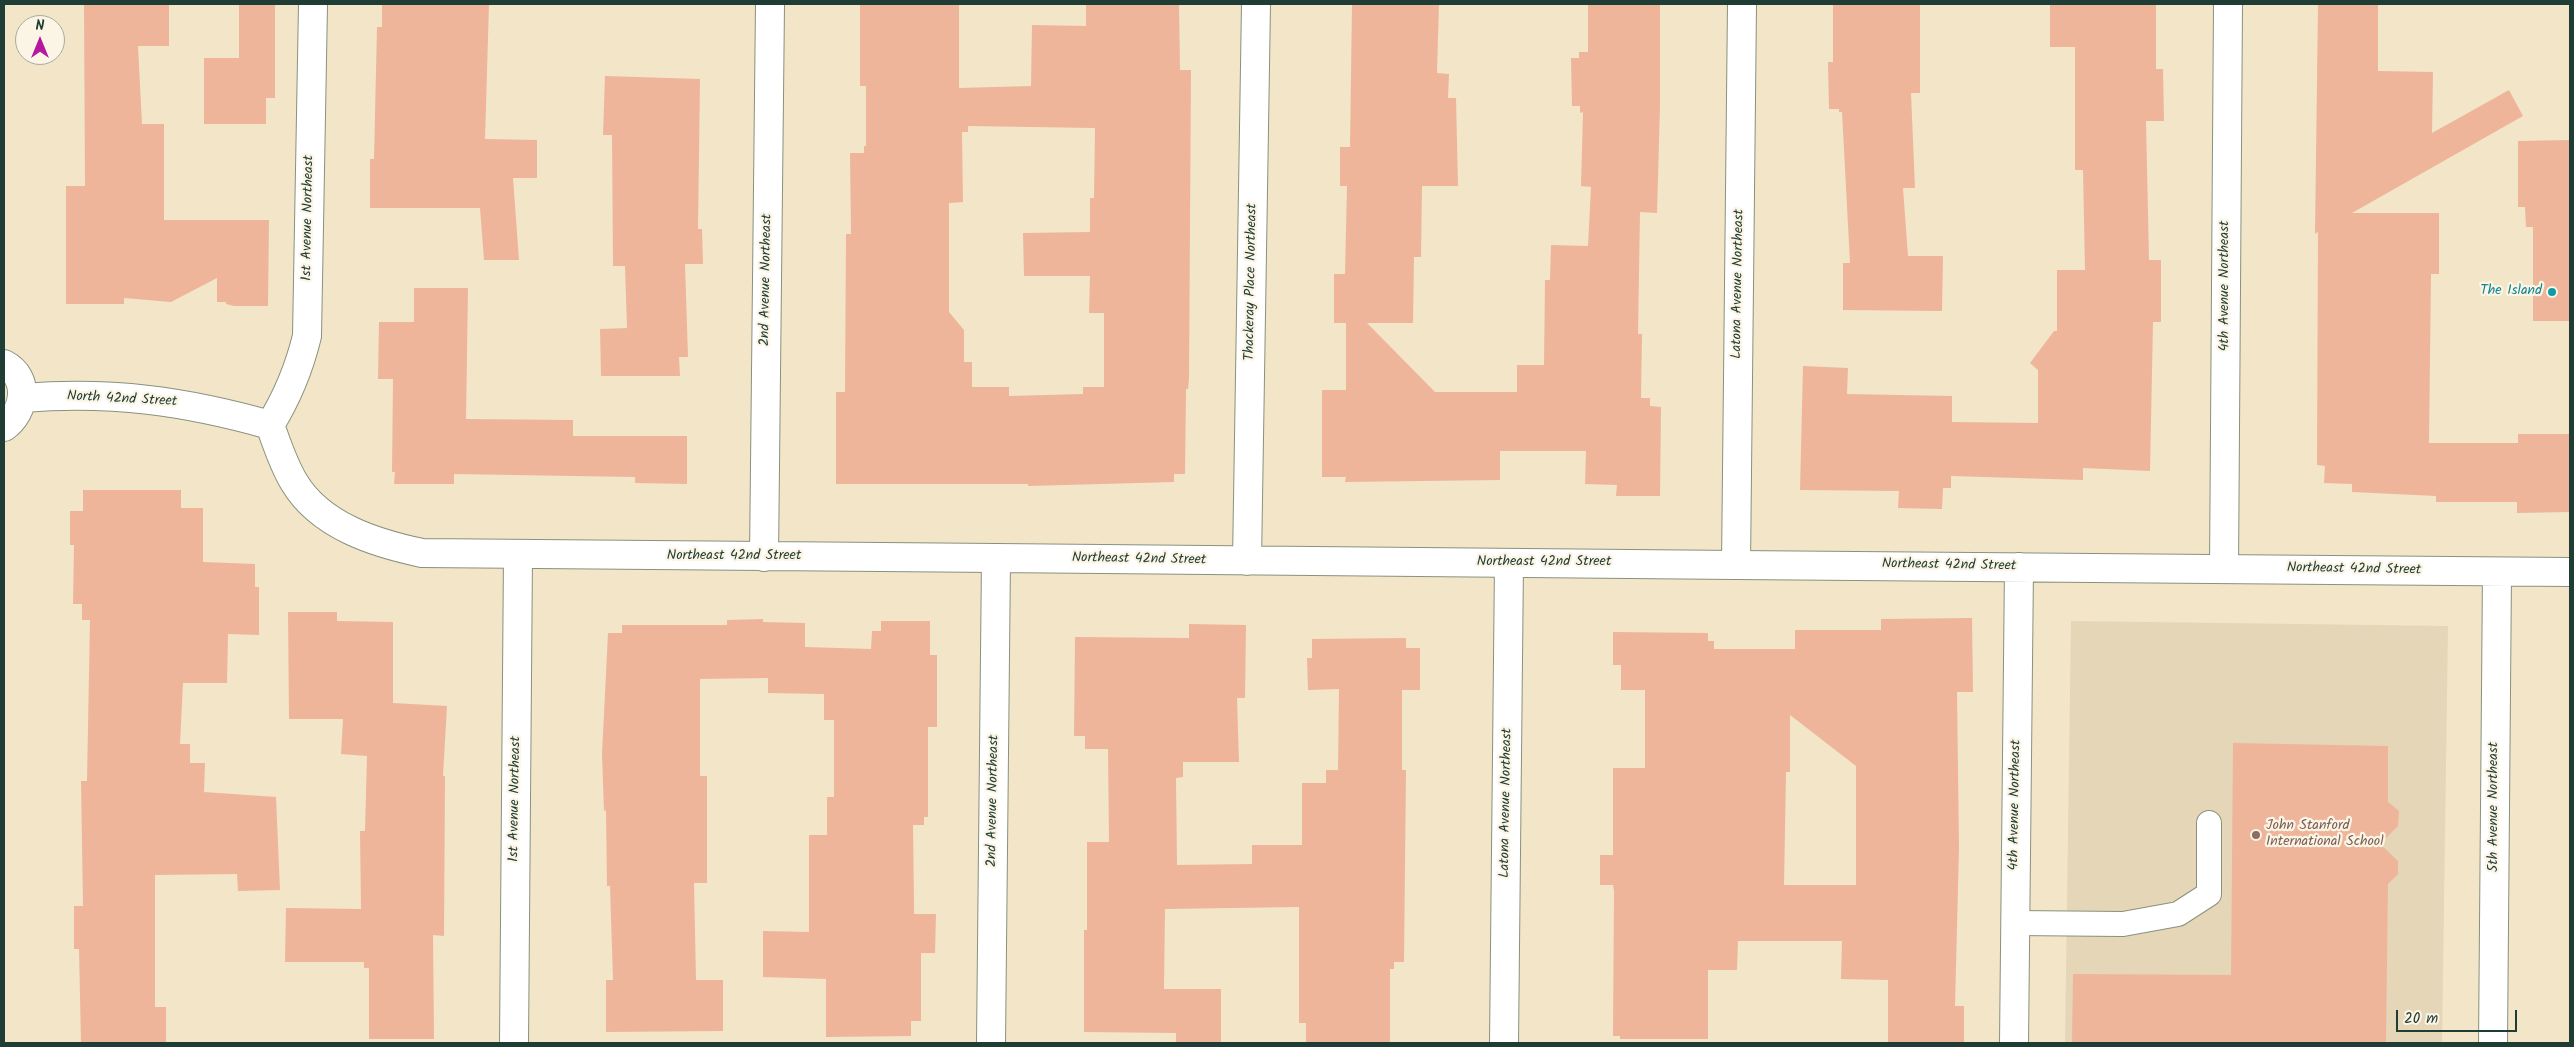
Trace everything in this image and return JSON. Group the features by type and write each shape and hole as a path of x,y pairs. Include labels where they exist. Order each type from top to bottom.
{"street":[{"name":"1st Avenue Northeast","path":"270,425 285,401 296,374 307,336 314,4"},
{"name":"2nd Avenue Northeast","path":"764,557 770,4"},
{"name":"Thackeray Place Northeast","path":"1247,561 1256,4"},
{"name":"Latona Avenue Northeast","path":"1736,565 1742,4"},
{"name":"4th Avenue Northeast","path":"2224,569 2228,4"},
{"path":"4,364 17,375 22,386 23,398 20,410 13,421 4,427"},
{"name":"North 42nd Street","path":"23,398 102,396 163,400 217,410 270,425"},
{"path":"270,425 282,458 295,483 311,504 344,528 381,542 422,553 518,556"},
{"name":"1st Avenue Northeast","path":"514,1043 518,556"},
{"name":"Northeast 42nd Street","path":"518,556 996,558 2570,572"},
{"name":"2nd Avenue Northeast","path":"991,1043 996,558"},
{"name":"Latona Avenue Northeast","path":"1504,1043 1509,563"},
{"name":"4th Avenue Northeast","path":"2014,1043 2019,567"},
{"name":"5th Avenue Northeast","path":"2493,1043 2496,572"}],"lane":[{"path":"2015,923 2123,924 2178,914 2209,894 2209,823"}],"shaded area":[{"name":"John Stanford International School","path":"2071,621 2448,626 2442,1043 2065,1043"}],"building":[{"path":"84,4 169,4 169,46 138,46 142,124 164,124 164,220 269,220 268,306 234,306 226,304 226,302 217,302 217,278 171,302 124,298 124,304 66,304 66,186 85,186"},
{"path":"239,4 275,4 275,98 266,98 266,124 204,124 204,58 239,58"},
{"path":"382,4 489,4 485,139 537,140 537,178 513,178 519,260 484,260 480,208 370,208 370,159 374,159 377,27 382,27"},
{"path":"860,4 959,4 959,88 1031,86 1032,25 1086,26 1086,4 1179,4 1180,70 1191,70 1189,378 1188,389 1186,389 1185,474 1174,474 1174,482 1028,486 1028,484 836,484 836,392 845,392 846,234 851,234 850,153 864,153 864,146 866,146 866,86 860,86","holes":["968,126 1095,128 1094,198 1090,198 1090,232 1023,233 1024,276 1090,276 1089,313 1104,313 1104,387 1083,387 1083,394 1009,396 1009,387 972,387 972,362 964,362 964,330 949,312 949,203 963,202 962,132 968,132"]},
{"path":"1352,4 1439,4 1437,73 1449,74 1448,98 1456,98 1458,186 1422,186 1421,257 1414,257 1413,323 1367,323 1435,392 1517,392 1517,365 1544,365 1545,280 1550,280 1551,245 1588,246 1591,187 1581,186 1583,112 1580,113 1580,106 1572,106 1571,58 1579,58 1579,52 1588,52 1588,4 1660,4 1657,213 1640,212 1638,334 1642,334 1641,398 1650,398 1650,406 1661,407 1660,496 1616,496 1617,485 1585,484 1586,451 1500,451 1500,480 1345,482 1346,477 1322,477 1322,390 1346,390 1346,323 1334,323 1334,274 1345,274 1347,186 1340,186 1340,147 1350,147"},
{"path":"1833,4 1920,4 1920,93 1911,93 1915,188 1903,188 1908,256 1943,256 1942,311 1843,310 1843,263 1850,263 1842,112 1839,112 1839,109 1829,109 1828,62 1833,62"},
{"path":"2050,4 2156,4 2156,69 2163,69 2164,121 2146,121 2149,260 2161,260 2161,322 2153,322 2150,471 2083,468 2083,480 1951,476 1951,488 1943,488 1942,509 1898,508 1899,491 1800,490 1803,366 1848,368 1847,394 1952,396 1952,422 2038,423 2038,370 2030,363 2054,331 2057,331 2057,270 2085,270 2083,170 2075,170 2075,47 2050,47"},
{"path":"2318,4 2378,4 2378,71 2433,72 2432,133 2509,90 2523,116 2352,213 2439,213 2439,274 2431,274 2429,443 2518,443 2518,434 2570,434 2570,512 2517,513 2517,502 2436,502 2436,496 2352,492 2352,484 2324,483 2325,466 2317,465 2318,232 2315,234"},
{"path":"605,76 700,79 698,229 702,229 703,264 685,264 688,357 679,357 680,376 601,376 600,329 627,328 625,266 613,266 612,135 603,135"},
{"path":"2570,140 2570,321 2533,321 2533,227 2526,227 2525,207 2518,207 2518,141"},
{"path":"414,288 468,288 466,419 573,420 573,436 687,436 687,484 635,483 635,477 454,474 454,484 394,484 395,472 392,472 393,379 378,379 379,322 414,322"},
{"path":"83,490 181,490 181,508 203,508 203,562 255,564 255,587 259,587 259,635 228,634 227,683 183,683 180,744 190,744 190,763 205,763 204,792 276,797 280,890 238,891 237,874 155,875 155,1007 166,1007 166,1043 81,1043 79,949 74,949 74,906 83,906 81,781 87,781 90,620 82,620 82,604 73,604 74,545 70,545 70,511 83,511"},
{"path":"288,612 337,612 337,621 393,622 393,703 447,706 443,776 445,776 444,936 433,935 434,1039 369,1039 369,968 364,968 364,962 285,962 286,908 361,909 360,831 365,831 367,756 341,754 343,719 289,719"},
{"path":"1972,618 1973,692 1957,692 1959,847 1955,1006 1964,1006 1964,1043 1888,1043 1888,980 1841,979 1842,941 1738,941 1737,970 1708,970 1708,1039 1620,1039 1620,1036 1613,1036 1614,891 1613,885 1600,885 1600,855 1613,855 1613,768 1645,768 1645,690 1621,690 1621,665 1613,665 1613,632 1708,633 1708,641 1714,641 1714,649 1795,649 1795,630 1881,630 1881,619","holes":["1790,715 1856,766 1856,885 1784,885 1786,772 1790,772"]},
{"path":"763,619 763,622 805,623 805,647 871,649 872,631 881,631 881,621 930,621 930,655 937,655 937,727 928,727 928,817 924,817 924,825 913,825 914,914 936,914 935,953 921,953 921,1021 911,1021 911,1036 826,1037 826,979 763,977 763,931 809,932 809,835 827,835 827,797 834,797 834,720 824,720 824,694 768,693 768,678 700,679 700,776 707,776 707,883 694,883 696,980 723,980 723,1031 606,1032 606,980 613,980 610,886 607,886 606,810 604,811 602,754 608,633 622,633 622,625 727,625 727,620"},
{"path":"1189,624 1246,625 1245,698 1237,698 1239,762 1183,762 1183,777 1176,778 1177,865 1252,864 1252,845 1302,845 1302,783 1326,783 1326,770 1338,770 1339,689 1308,690 1307,658 1312,658 1312,639 1406,638 1406,648 1420,648 1420,690 1402,690 1402,770 1406,770 1404,962 1394,962 1394,969 1390,969 1390,1043 1306,1043 1306,1023 1299,1023 1299,907 1165,909 1164,989 1221,989 1221,1043 1176,1043 1176,1033 1084,1032 1084,930 1087,930 1087,842 1109,842 1108,749 1085,749 1085,736 1074,736 1075,637 1189,638"},
{"path":"2233,743 2388,746 2388,802 2399,811 2398,826 2380,844 2398,861 2398,874 2388,884 2386,1043 2072,1043 2073,974 2231,975"}],"place":[{"name":"The Island","path":"2552,292"},
{"name":"John Stanford International School","path":"2256,835"}]}
